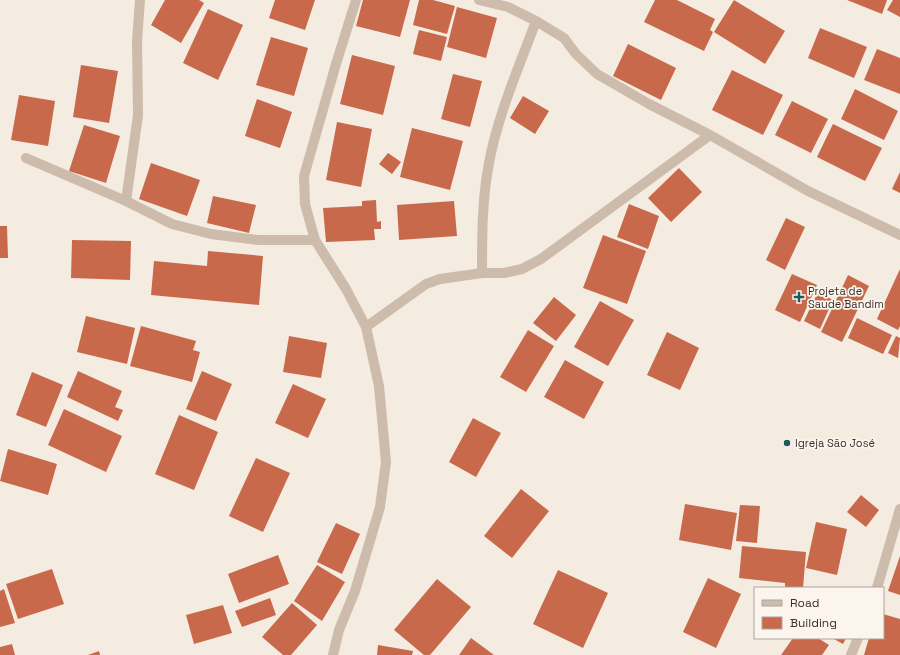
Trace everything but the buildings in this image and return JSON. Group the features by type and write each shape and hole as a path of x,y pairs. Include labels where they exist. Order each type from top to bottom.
{"street":[{"path":"126,201 138,116 137,41 140,0"},
{"path":"333,655 339,630 355,591 380,507 386,462 379,386 366,327 346,289 315,240 305,204 304,176 356,0"},
{"path":"479,0 508,8 536,21 564,38 576,54 597,74 649,104 710,135 808,191 900,235"},
{"path":"482,273 482,216 489,163 504,106 536,21"},
{"path":"366,327 426,284 440,279 482,273 504,273 522,269 541,259 710,135"},
{"path":"26,158 126,201 172,224 211,234 258,240 315,240"},
{"path":"877,587 900,509"},
{"path":"851,655 858,639"}],"place":[{"name":"Projeta de Saude Bandim","path":"799,297"},
{"name":"Igreja São José","path":"787,443"}]}
